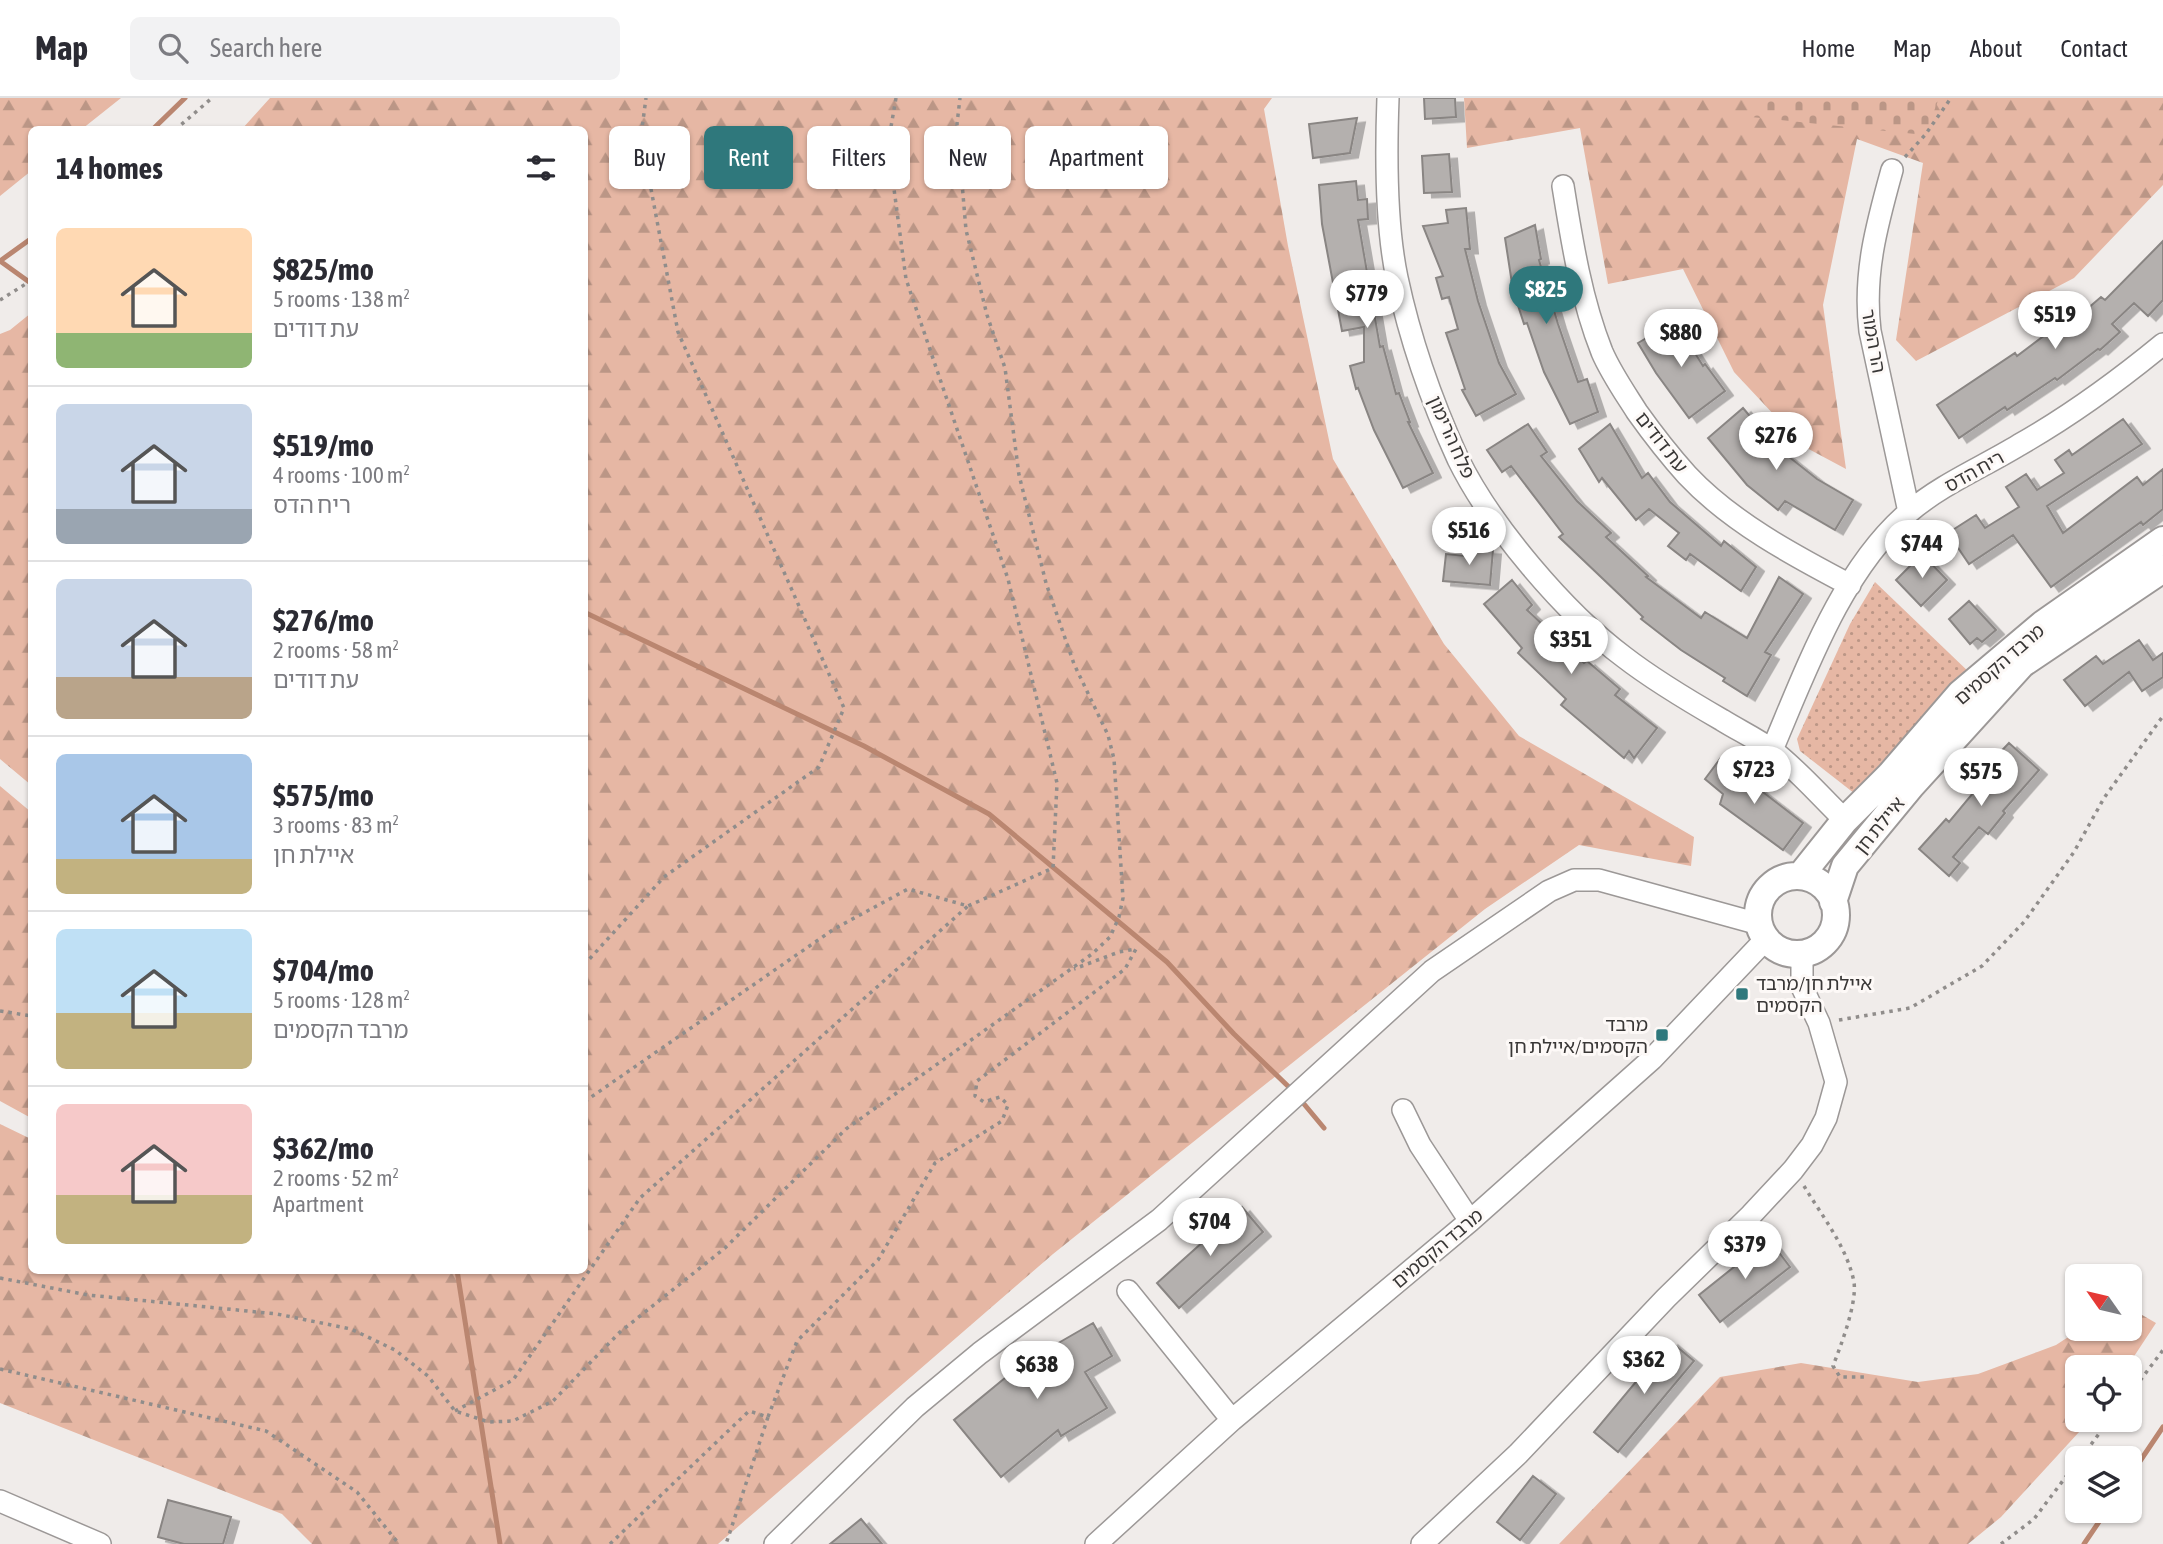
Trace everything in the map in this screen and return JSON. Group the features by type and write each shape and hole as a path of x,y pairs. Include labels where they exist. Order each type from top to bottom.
{"street":[{"name":"פלח הרימון","path":"1388,98 1387,161 1396,276 1413,339 1437,408 1459,461 1486,505 1519,551 1557,596 1593,631 1660,683 1772,750 1845,820"},
{"name":"הר המור","path":"1892,170 1873,240 1867,302 1870,331 1909,512"},
{"name":"עת דודים","path":"1563,186 1576,264 1603,354 1621,388 1652,433 1688,475 1721,505 1771,540 1850,586"},
{"name":"ריח הדס","path":"1772,750 1812,659 1850,586 1872,552 1909,512 1943,488 2043,431 2163,344"},
{"name":"מרבד הקסמים","path":"1801,875 1845,820 1890,775 1960,694 2043,624 2163,540"},
{"name":"איילת חן","path":"1833,902 1845,866 1911,786 2022,664 2163,569"},
{"path":"1801,875 1816,880 1827,888 1833,902 1837,913 1835,927 1826,942 1815,950 1789,954 1777,949 1763,932 1758,911 1768,888 1779,879 1801,875"},
{"path":"775,1544 915,1407 980,1353 1159,1220 1432,971 1549,891 1574,880 1600,880 1763,932"},
{"name":"מרבד הקסמים","path":"1096,1544 1232,1420 1471,1221 1652,1059 1763,932"},
{"path":"1422,1544 1518,1454 1666,1298 1751,1215 1793,1170 1812,1144 1826,1118 1836,1082 1819,1023 1802,987 1802,954"},
{"path":"1404,1110 1420,1145 1471,1221"},
{"path":"1128,1291 1232,1420"},
{"path":"0,1501 100,1544"}],"path":[{"path":"180,126 212,98"},
{"path":"588,961 664,877 819,767 844,708 678,332 641,136 646,98"},
{"path":"588,1273 640,1198 968,906 1053,868 1057,783 1008,579 906,279 888,144 896,98"},
{"path":"0,1278 88,1295 277,1314 351,1329 395,1350 428,1376 455,1411 489,1422 513,1421 553,1401 620,1332 725,1248 846,1129 1071,971 1110,937 1119,917 1123,898 1114,759 1108,735 1074,664 1046,583 1019,475 1005,368 987,315 965,230 957,124 960,98"},
{"path":"1892,170 1925,135 1951,98"},
{"path":"0,300 28,282"},
{"path":"1819,1023 1910,1008 1982,966 2024,922 2074,852 2104,798 2163,716"},
{"path":"588,1099 834,929 908,889 968,906"},
{"path":"726,1544 797,1340 878,1260 935,1163 1002,1121 1009,1105 1000,1097 984,1102 975,1096 976,1081 1125,969 1136,949 1119,952 1071,971"},
{"path":"0,1012 28,1016"},
{"path":"1793,1170 1840,1244 1854,1284 1847,1328 1833,1366 1840,1377 1868,1377"},
{"path":"455,1411 513,1380 587,1274"},
{"path":"2142,1378 2163,1350"},
{"path":"0,1369 266,1431 357,1492 399,1544"},
{"path":"610,1544 749,1411 768,1417"},
{"path":"2001,1544 2034,1519 2065,1478"}],"green space":[{"path":"0,98 121,98 86,126 28,126 28,173 0,196"},
{"path":"270,98 1272,98 1264,109 1288,246 1333,459 1444,644 1519,736 1694,837 1691,866 1579,845 1485,909 1053,1254 718,1544 312,1544 282,1514 0,1403 0,1124 28,1138 28,1274 588,1274 588,126 245,126"},
{"path":"1464,98 2163,98 2163,185 2074,278 1916,361 1896,340 1923,163 1857,139 1823,305 1846,469 1803,446 1734,372 1683,269 1608,284 1580,128 1467,148"},
{"path":"1760,98 1939,98 1925,135 1751,117"},
{"path":"28,315 28,782 0,759 0,334 10,330"},
{"path":"1875,582 1972,675 1859,797 1800,751 1797,739 1850,624"},
{"path":"0,786 28,809 28,1116 0,1101"},
{"path":"2142,1315 2156,1323 2135,1355 2065,1355 2065,1432 2079,1432 2001,1517 1968,1544 1559,1544 1720,1377 1801,1363 1918,1382 1978,1374 2056,1345 2065,1339 2142,1341"}],"building":[{"path":"1424,98 1455,98 1456,117 1425,119"},
{"path":"1357,118 1350,153 1313,158 1309,124"},
{"path":"1449,154 1452,192 1424,193 1422,156"},
{"path":"1356,181 1358,200 1367,199 1368,219 1358,220 1380,347 1383,346 1396,394 1399,393 1408,422 1433,473 1403,488 1374,430 1358,388 1356,389 1350,366 1364,362 1364,327 1342,331 1322,224 1319,185"},
{"path":"1466,208 1470,249 1465,249 1478,301 1499,363 1516,394 1476,416 1462,390 1465,389 1446,333 1458,329 1449,297 1442,299 1436,278 1443,276 1423,226 1448,223 1446,210"},
{"path":"1535,225 1541,259 1539,260 1558,324 1578,382 1587,379 1598,412 1570,424 1544,372 1513,290 1505,238"},
{"path":"2163,241 2163,300 2148,316 2134,303 2112,324 2120,332 2100,350 2057,380 2055,378 2007,410 2005,407 1959,438 1937,405 2015,353 2017,356 2061,323 2065,328 2101,297 2105,300"},
{"path":"1675,321 1703,366 1705,364 1725,391 1689,418 1638,343"},
{"path":"1743,408 1774,445 1817,479 1853,500 1835,530 1785,501 1778,510 1747,485 1708,438"},
{"path":"2123,419 2142,444 2047,506 2063,533 2137,477 2143,485 2163,469 2163,509 2051,587 2013,535 1969,564 1948,533 1976,515 1985,528 2019,507 2006,487 2026,474 2037,490 2064,473 2055,460 2069,450 2072,455"},
{"path":"1528,424 1547,452 1541,456 1577,501 1611,533 1606,537 1648,576 1646,577 1701,618 1705,612 1747,638 1779,577 1803,594 1765,652 1771,655 1747,696 1641,619 1643,617 1559,537 1563,534 1511,466 1502,472 1487,450"},
{"path":"1610,424 1642,478 1648,473 1670,502 1721,546 1724,541 1756,567 1741,591 1690,554 1686,560 1668,546 1679,533 1649,509 1636,520 1602,478 1599,482 1579,449"},
{"path":"1466,548 1493,550 1490,585 1443,581 1446,554 1465,556"},
{"path":"1922,554 1947,580 1921,606 1896,580"},
{"path":"1512,580 1532,605 1527,610 1584,663 1587,661 1620,689 1615,695 1657,728 1634,758 1629,751 1624,758 1561,705 1566,699 1518,653 1522,648 1484,604"},
{"path":"1969,601 1996,630 1982,642 1977,638 1970,644 1949,619"},
{"path":"2139,640 2153,660 2163,653 2163,677 2142,691 2129,672 2085,706 2064,680 2096,656 2103,664"},
{"path":"2009,743 2039,770 2003,811 2005,813 1988,834 1979,827 1953,857 1960,863 1949,876 1919,849 1946,819 1949,822 1994,768 1989,764"},
{"path":"1720,759 1803,823 1783,850 1720,804 1723,794 1705,779"},
{"path":"1242,1207 1263,1232 1179,1308 1157,1283"},
{"path":"1769,1239 1790,1267 1720,1322 1699,1295"},
{"path":"1093,1323 1112,1356 1085,1372 1107,1408 1061,1436 1058,1430 1001,1477 954,1420 1022,1364"},
{"path":"1670,1341 1694,1361 1618,1452 1594,1432"},
{"path":"1533,1476 1556,1494 1520,1540 1497,1522"},
{"path":"168,1500 231,1517 223,1544 184,1544 158,1537"},
{"path":"861,1519 882,1544 830,1544"}],"waterway":[{"path":"156,126 185,98"},
{"path":"0,261 28,241"},
{"path":"0,261 28,281"},
{"path":"588,614 864,746 989,814 1167,962 1234,1034 1293,1091"},
{"path":"1299,1098 1324,1128"},
{"path":"458,1274 500,1544"},
{"path":"2142,1458 2163,1427"},
{"path":"2084,1544 2098,1523"}],"place":[{"name":"איילת חן/מרבד הקסמים","path":"1742,994"},
{"name":"מרבד הקסמים/איילת חן","path":"1662,1035"}]}
